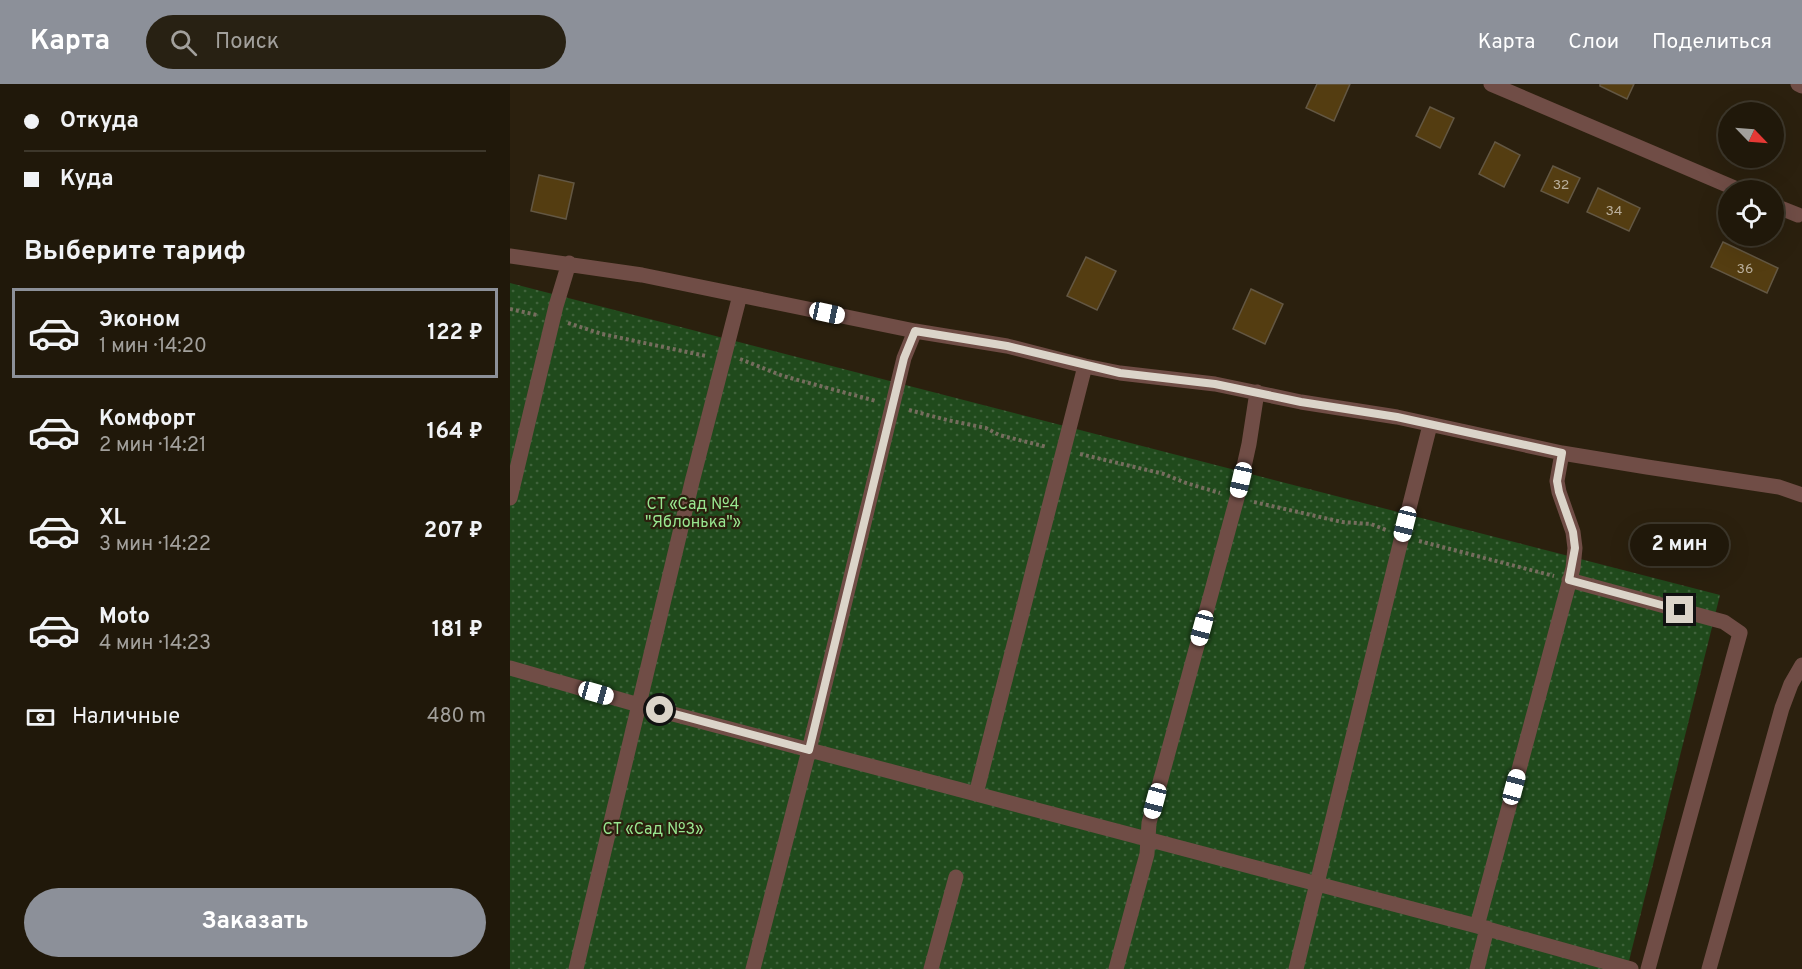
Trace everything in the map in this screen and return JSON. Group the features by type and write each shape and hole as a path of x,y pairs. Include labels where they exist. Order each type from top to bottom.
{"street":[{"path":"1491,84 1718,181"},
{"path":"1798,84 1802,86"},
{"path":"1784,210 1798,216"},
{"path":"510,256 642,275 915,331 1007,346 1120,373 1215,384 1301,402 1397,417 1562,453 1779,487 1802,495"},
{"path":"510,498 569,263"},
{"path":"576,969 692,482 740,295"},
{"path":"753,969 809,750 904,358 915,331"},
{"path":"976,794 1085,366"},
{"path":"1116,969 1147,854 1149,823 1237,498 1257,392"},
{"path":"1296,969 1430,425"},
{"path":"1477,969 1482,927 1575,548 1573,532 1557,481 1562,453"},
{"path":"1569,580 1724,622 1740,633 1648,969"},
{"path":"1704,969 1782,708 1802,664"},
{"path":"510,668 639,705 1482,927 1631,969"},
{"path":"931,969 956,878"}],"path":[{"path":"510,309 554,318 602,334 703,356 724,355 740,359 783,376 947,420 986,428 999,435 1164,474 1237,498 1342,522 1371,524 1401,537 1569,580"}],"green space":[{"name":"СТ «Сад №4 \"Яблонька\"»","path":"510,283 1720,595 1627,969 510,969"}],"building":[{"path":"1317,84 1350,84 1334,121 1306,108"},
{"path":"1600,84 1634,84 1627,99"},
{"path":"1430,107 1454,118 1440,148 1416,136"},
{"path":"1495,142 1520,155 1504,187 1479,174"},
{"path":"1553,166 1580,178 1568,203 1541,191"},
{"path":"539,175 574,183 566,219 531,211"},
{"path":"1598,188 1640,208 1629,231 1587,212"},
{"path":"1721,246 1731,246 1778,268 1767,293 1711,267"},
{"path":"1086,257 1116,271 1097,310 1067,296"},
{"path":"1251,289 1283,304 1265,344 1233,329"}],"route":[{"path":"660,710 809,750 904,358 915,331 1007,346 1120,373 1215,384 1301,402 1397,417 1562,453 1557,481 1573,532 1575,548 1569,580 1680,610"}],"park label":[{"name":"СТ «Сад №3»","path":"653,828"}]}
